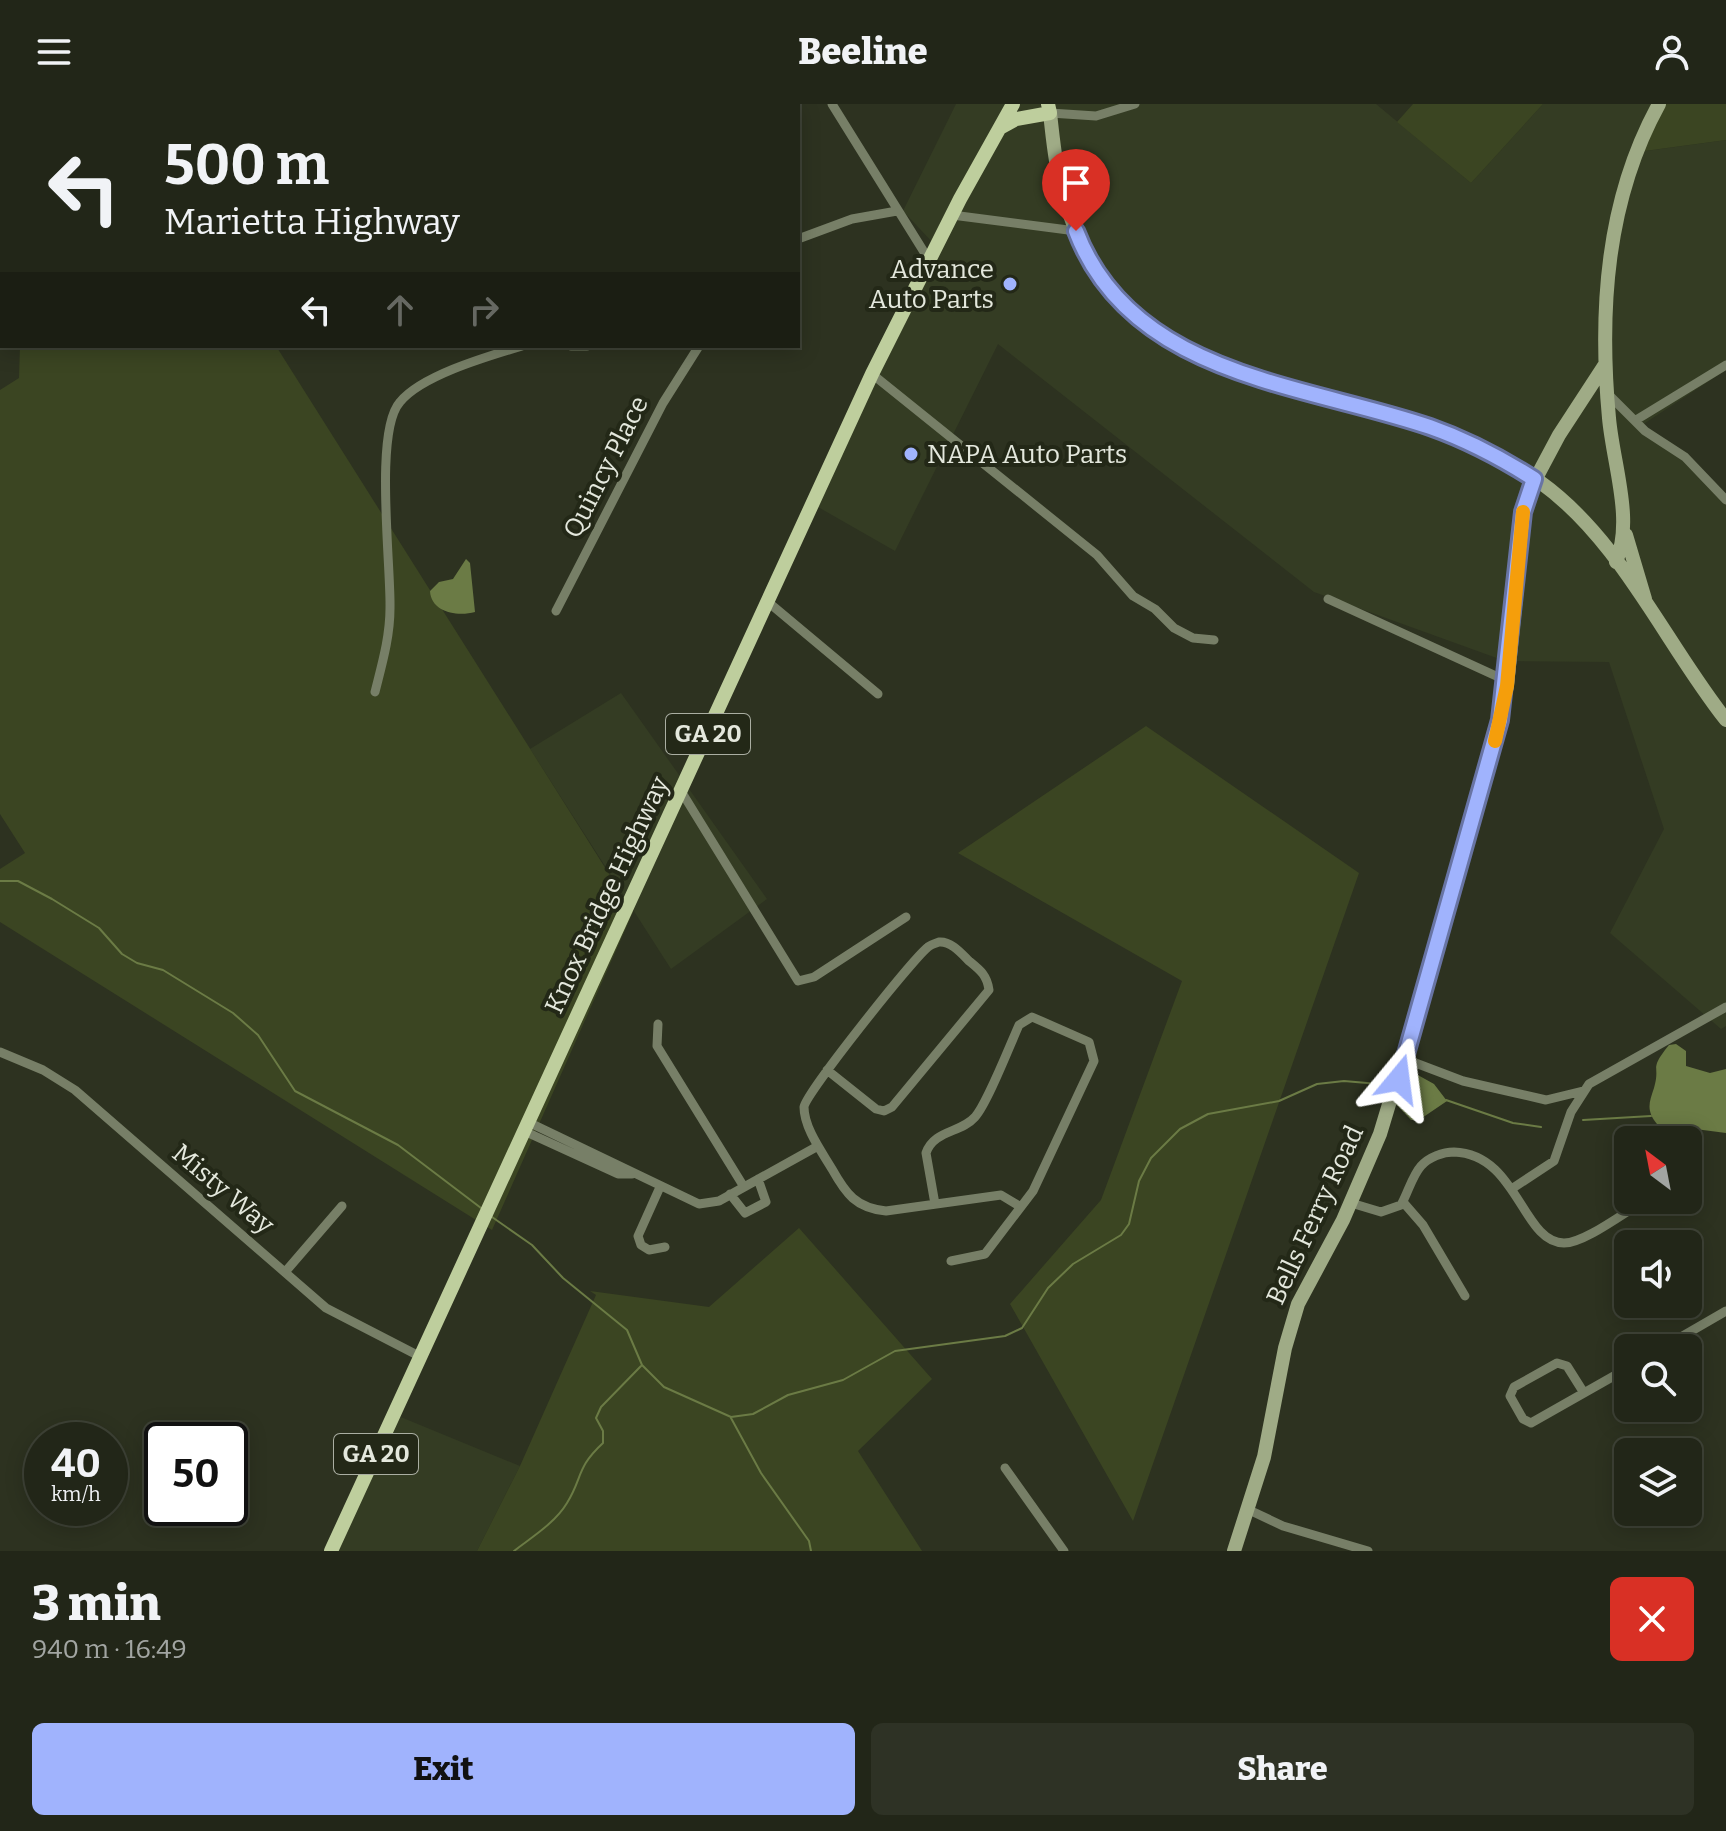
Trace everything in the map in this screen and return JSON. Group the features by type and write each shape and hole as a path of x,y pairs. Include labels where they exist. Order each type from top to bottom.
{"main road":[{"name":"GA 20","path":"929,260 1013,104"},
{"path":"1647,607 1625,533 1604,366 1607,278 1616,220 1632,164 1659,104"},
{"path":"1000,129 1016,119 1049,108 1058,175 1076,231 1092,265 1113,292 1145,324 1185,350 1274,384 1430,427 1479,448 1534,479 1576,515 1616,562 1726,720"},
{"name":"Knox Bridge Highway","path":"331,1551 872,374 929,260"},
{"name":"Bells Ferry Road","path":"1234,1551 1271,1430 1285,1348 1298,1304 1351,1203 1405,1059 1464,856 1500,720 1507,681 1523,512 1534,479 1604,366"},
{"path":"1616,562 1625,533"}],"street":[{"path":"832,104 929,260"},
{"path":"1049,108 1096,116 1135,104"},
{"path":"800,238 852,219 897,211"},
{"path":"952,215 1076,231"},
{"path":"375,692 390,607 384,463 393,413 400,402 428,381 517,348"},
{"name":"Quincy Place","path":"556,611 663,403 698,348"},
{"path":"1636,420 1726,365"},
{"path":"872,374 1097,555 1133,596 1155,609 1174,628 1193,638 1214,640"},
{"path":"1608,394 1645,431 1685,457 1726,500"},
{"path":"1328,599 1507,681"},
{"path":"768,602 878,694"},
{"path":"681,791 798,981 814,977 906,917"},
{"path":"827,1070 876,1109 884,1111 892,1107 989,990 984,974 951,945 937,942 928,947 827,1070 808,1094 804,1107 818,1146 845,1192 856,1203 886,1211 1001,1195 1021,1207"},
{"path":"1513,1188 1554,1161 1571,1112 1584,1091 1603,1074 1726,1007"},
{"path":"935,1204 926,1153 928,1147 935,1139 975,1117 1019,1025 1032,1017 1089,1042 1094,1050 1094,1061 1033,1191 985,1254 951,1261"},
{"path":"658,1024 657,1046 744,1187"},
{"name":"Misty Way","path":"0,1052 43,1070 75,1090 326,1308 421,1357"},
{"path":"1405,1059 1463,1081 1546,1100 1584,1091"},
{"path":"526,1126 618,1174 632,1174 699,1204 719,1201 818,1146"},
{"path":"1351,1203 1381,1212 1403,1202 1421,1166 1443,1153 1457,1152 1485,1161 1513,1188 1535,1226 1548,1238 1561,1243 1575,1240 1621,1214"},
{"path":"730,1194 745,1213 753,1211 766,1202 758,1179"},
{"path":"660,1187 638,1236 641,1245 649,1250 665,1247"},
{"path":"1403,1202 1423,1225 1465,1296"},
{"path":"286,1271 342,1206"},
{"path":"1686,1334 1726,1311"},
{"path":"1584,1393 1567,1366 1557,1363 1514,1387 1510,1396 1523,1419 1531,1423 1584,1393 1614,1376"},
{"path":"1005,1468 1064,1551"},
{"path":"1247,1509 1283,1526 1368,1551"}],"shaded area":[{"path":"956,104 1376,104 1471,183 1543,104 1658,104 1631,153 1726,140 1726,370 1642,425 1726,496 1726,1026 1721,1029 1610,933 1664,829 1609,662 1505,661 1314,592 998,344 895,551 811,503 934,244 903,211"},
{"path":"1413,104 1543,104 1471,183 1397,122"},
{"path":"1658,104 1726,104 1726,140 1630,153"},
{"path":"20,348 277,348 633,912 492,1230 0,922 0,869 25,853 0,814 0,390 19,378"},
{"path":"466,559 470,563 475,612 461,614 446,611 435,604 430,591 439,582 453,579"},
{"path":"621,693 767,899 671,969 530,749"},
{"path":"1146,726 1359,873 1133,1521 1010,1304 1101,1200 1182,981 958,853"},
{"path":"1676,1044 1686,1051 1686,1066 1710,1073 1726,1069 1726,1133 1702,1130 1702,1126 1657,1124 1651,1115 1657,1064 1669,1045"},
{"path":"1416,1074 1434,1084 1447,1101 1419,1120 1411,1120 1394,1102 1399,1079"},
{"path":"799,1228 932,1379 858,1451 922,1551 477,1551 520,1466 596,1295 590,1291 709,1307"},
{"path":"391,1413 520,1466 477,1551 335,1551"}],"waterway":[{"path":"0,881 18,881 52,899 99,928 122,954 137,963 163,970 233,1013 258,1035 295,1091 398,1145 481,1208"},
{"path":"492,1217 532,1245 563,1278 627,1330 642,1365 664,1387 731,1417 753,1414 788,1395 843,1380 895,1351 1005,1336 1022,1328 1048,1288 1073,1264 1121,1235 1129,1224 1139,1181 1151,1158 1180,1129 1208,1114 1279,1101 1317,1084 1344,1081 1390,1085"},
{"path":"1446,1100 1513,1123 1541,1127"},
{"path":"1583,1120 1651,1116"},
{"path":"514,1551 550,1523 567,1503 584,1466 603,1443 603,1431 596,1418 601,1407 641,1366"},
{"path":"731,1418 761,1473 809,1541 811,1551"}],"slow traffic":[{"path":"1495,741 1507,686 1523,512"}],"place":[{"name":"Advance Auto Parts","path":"1010,284"},
{"name":"NAPA Auto Parts","path":"911,454"}],"route":[{"path":"1076,231 1101,279 1145,324 1185,350 1274,384 1430,427 1479,448 1534,479 1523,512 1507,686 1500,720 1399,1079"}]}
